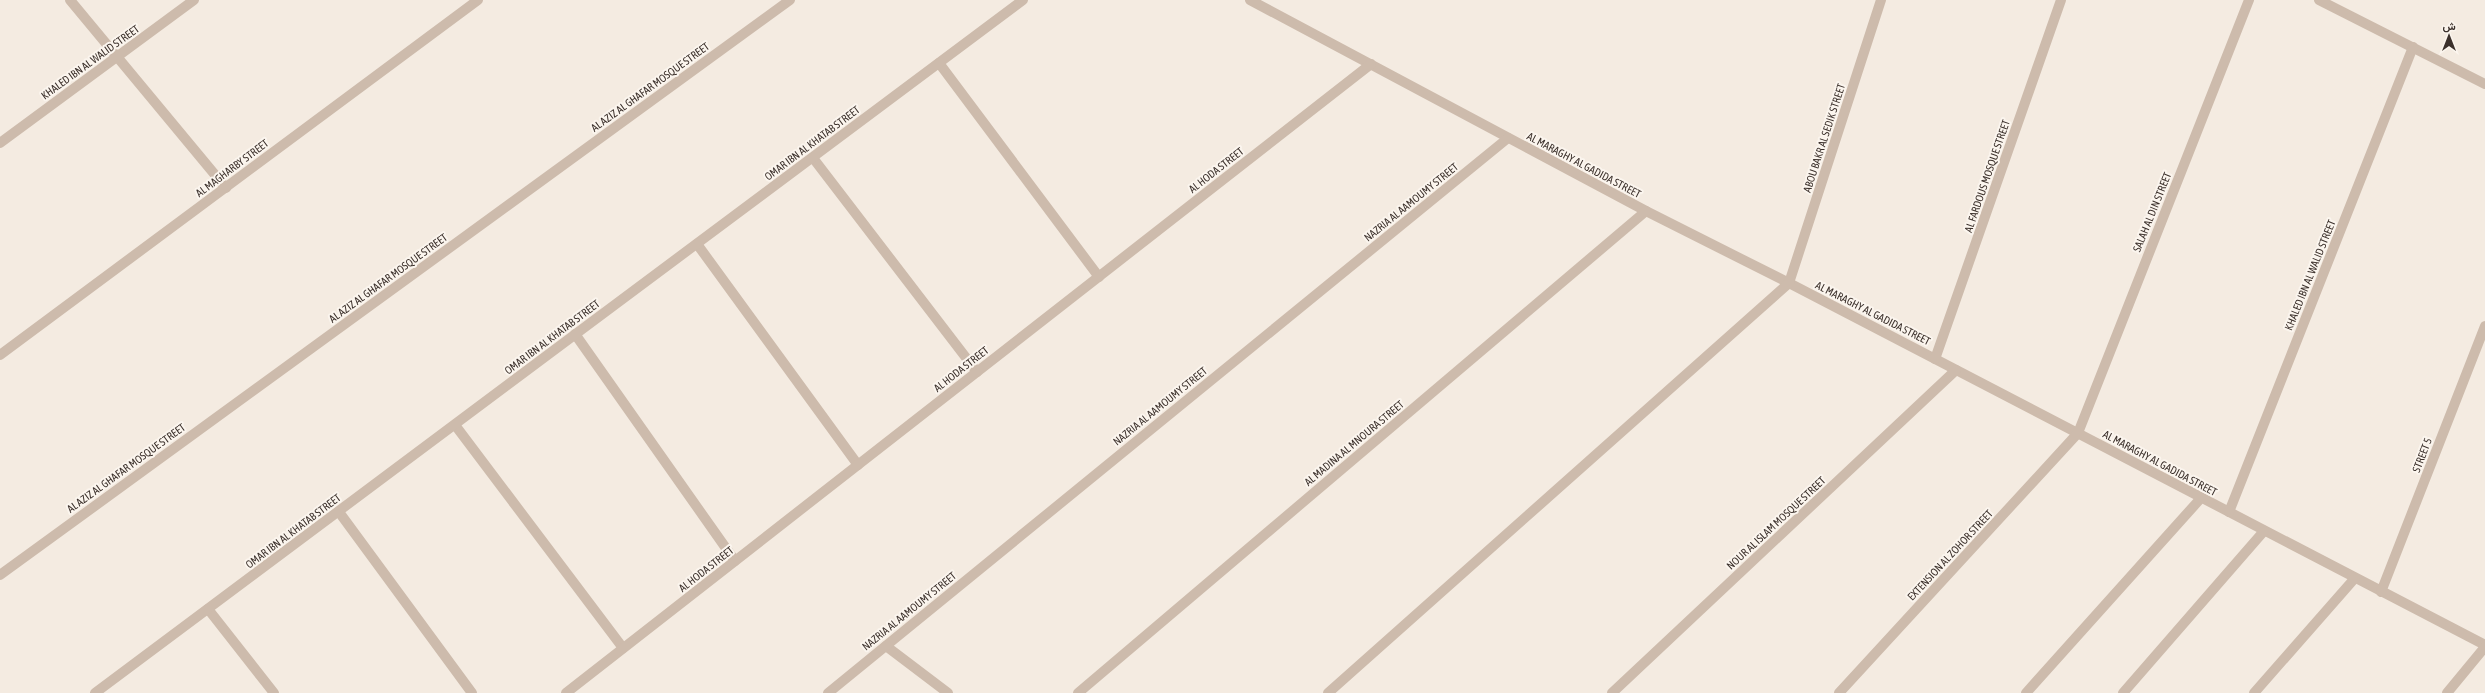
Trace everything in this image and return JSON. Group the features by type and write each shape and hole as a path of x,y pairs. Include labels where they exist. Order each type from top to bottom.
{"street":[{"path":"70,0 226,188"},
{"name":"KHALED IBN AL WALID STREET","path":"0,143 194,0"},
{"name":"AL MAGHARBY STREET","path":"0,355 478,0"},
{"name":"AL AZIZ AL GHAFAR MOSQUE STREET","path":"0,575 790,0"},
{"name":"OMAR IBN AL KHATAB STREET","path":"95,693 1024,0"},
{"name":"AL MARAGHY AL GADIDA STREET","path":"1250,0 1646,211 1790,283 2485,646"},
{"name":"ABOU BAKR AL SEDIK STREET","path":"1790,283 1881,0"},
{"name":"AL FARDOUS MOSQUE STREET","path":"1935,359 2061,0"},
{"name":"SALAH AL DIN STREET","path":"2078,433 2249,0"},
{"path":"2319,0 2485,84"},
{"name":"KHALED IBN AL WALID STREET","path":"2228,512 2413,47"},
{"path":"939,63 1099,277"},
{"name":"AL HODA STREET","path":"566,693 1371,64"},
{"name":"NAZRIA AL AAMOUMY STREET","path":"828,693 1508,138"},
{"path":"812,158 977,372"},
{"name":"AL MADINA AL MNOURA STREET","path":"1078,693 1646,211"},
{"path":"697,244 858,465"},
{"path":"1328,693 1790,283"},
{"name":"STREET 5","path":"2381,592 2485,326"},
{"path":"575,334 735,561"},
{"name":"NOUR AL ISLAM MOSQUE STREET","path":"1612,693 1956,370"},
{"path":"455,425 623,648"},
{"name":"EXTENSION AL ZOHOR STREET","path":"1839,693 2078,433"},
{"path":"2026,693 2200,498"},
{"path":"339,512 472,693"},
{"path":"2123,693 2264,531"},
{"path":"2254,693 2355,578"},
{"path":"208,609 274,693"},
{"path":"886,646 948,693"},
{"path":"2447,693 2485,646"}]}
